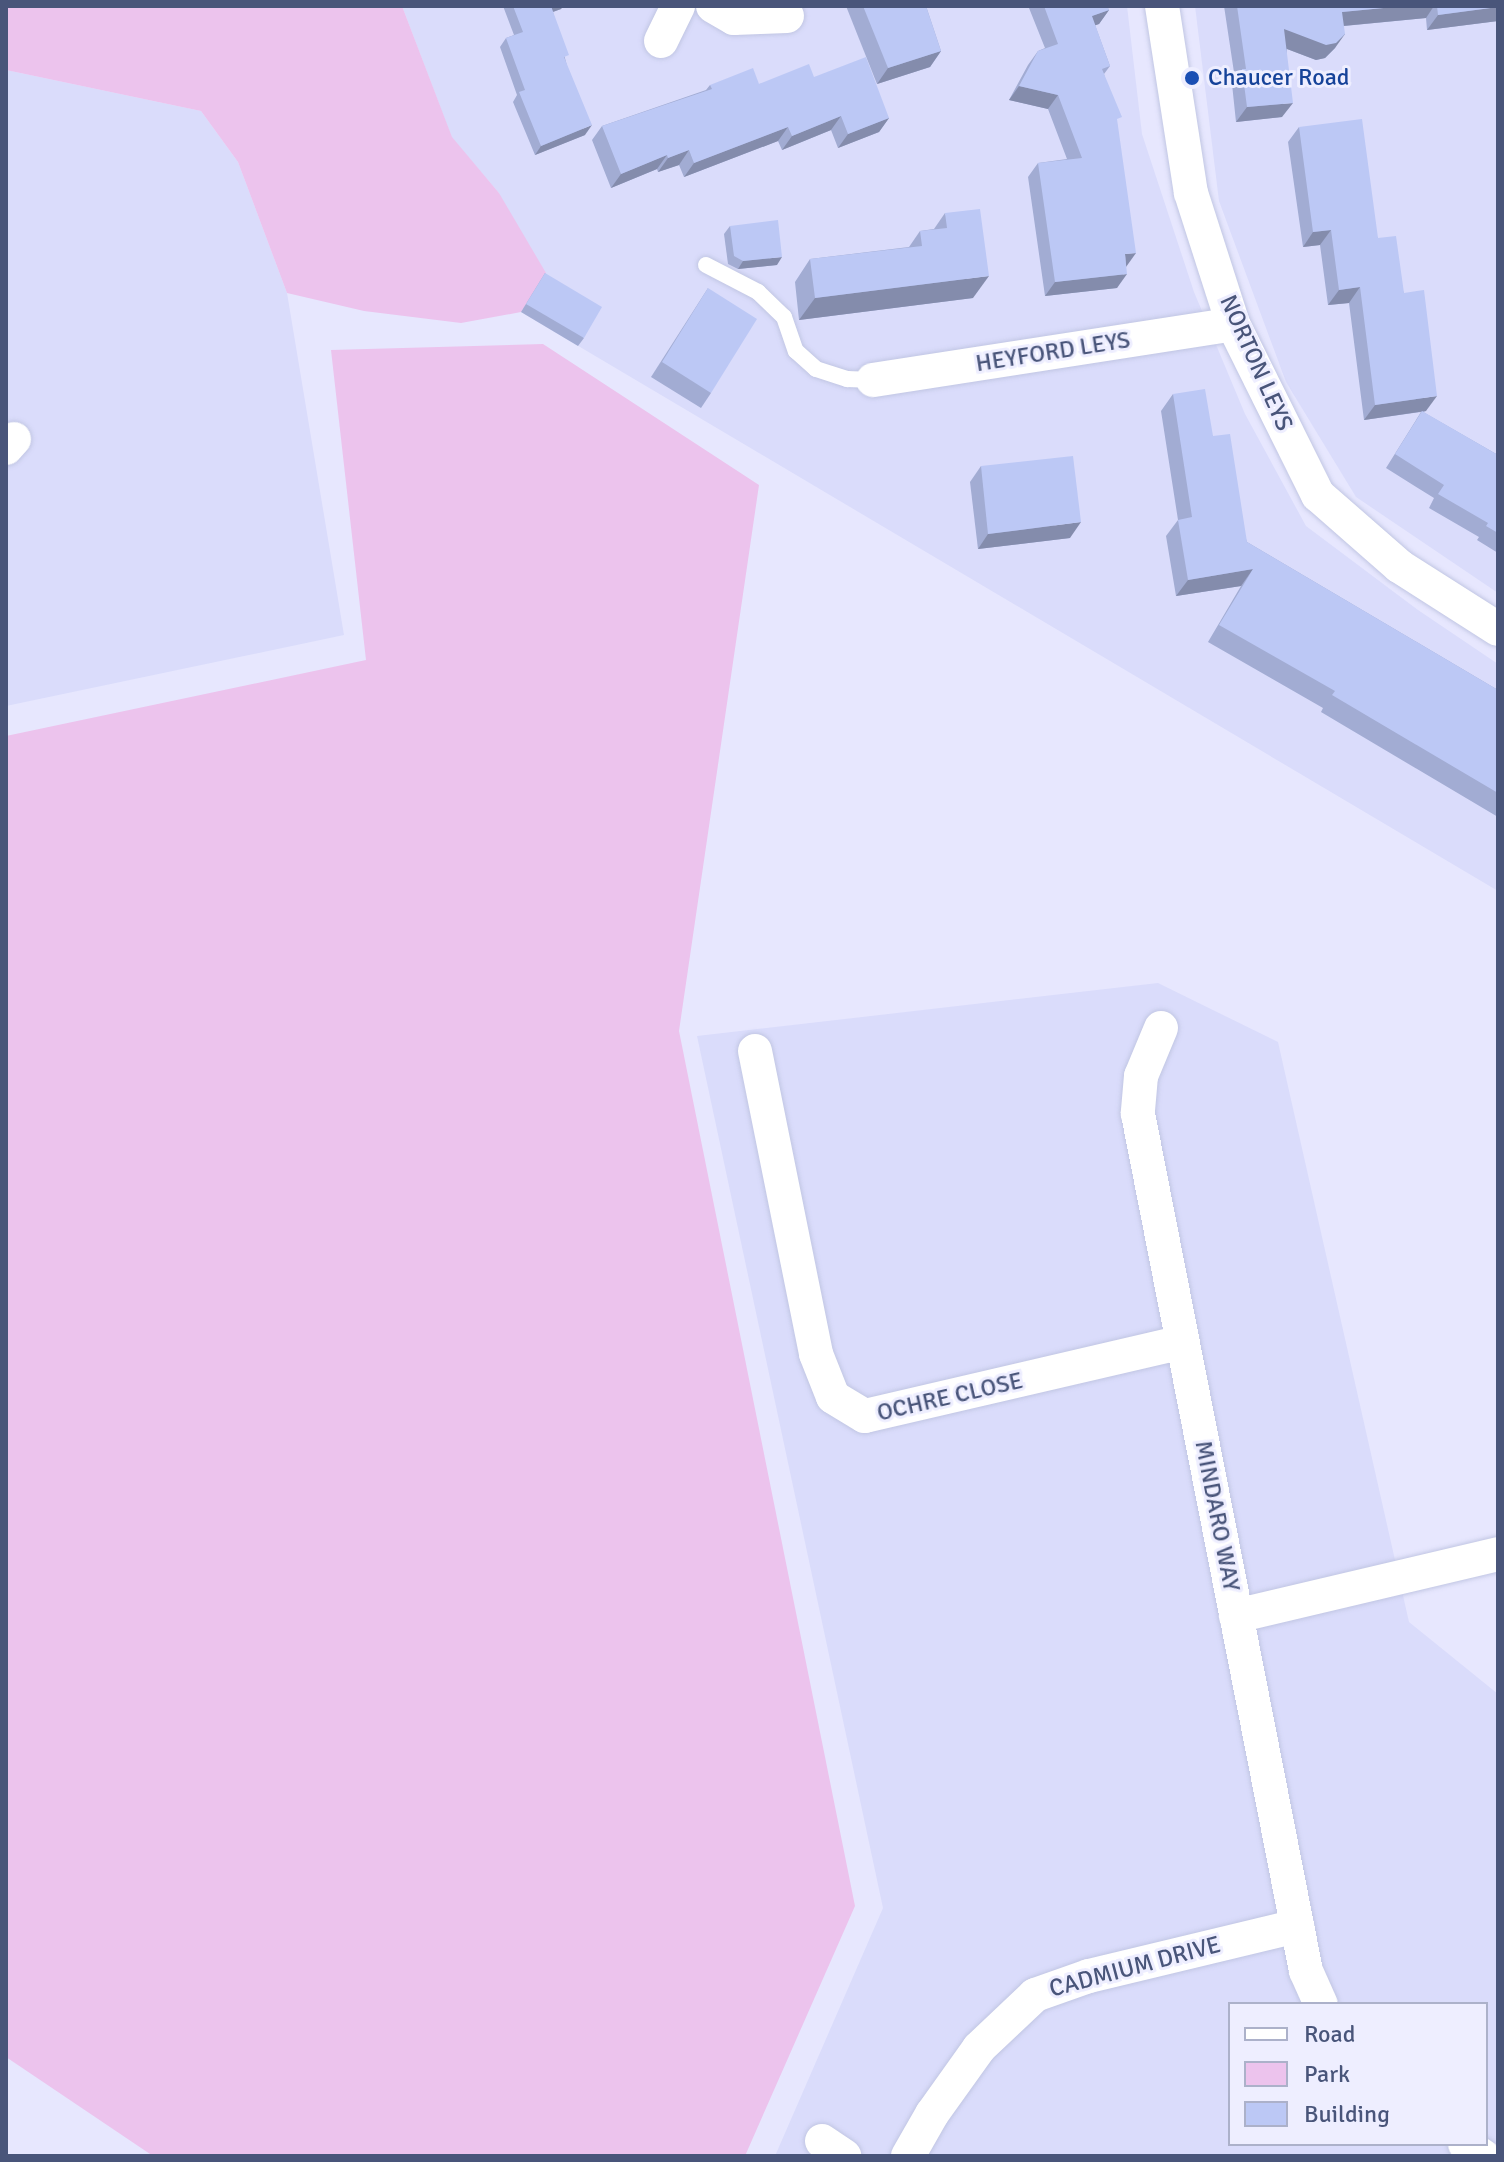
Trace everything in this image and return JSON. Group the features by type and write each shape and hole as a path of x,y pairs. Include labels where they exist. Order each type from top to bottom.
{"street":[{"path":"661,41 678,6"},
{"path":"713,6 734,18 787,16"},
{"name":"NORTON LEYS","path":"1162,6 1191,193 1233,324 1318,495 1399,566 1498,629"},
{"name":"HEYFORD LEYS","path":"873,380 1233,324"},
{"name":"MINDARO WAY","path":"1161,1028 1141,1076 1138,1114 1306,1971 1320,2002"},
{"name":"OCHRE CLOSE","path":"755,1051 816,1354 833,1397 865,1416 1183,1342"},
{"path":"1236,1616 1498,1554"},
{"name":"CADMIUM DRIVE","path":"908,2156 932,2114 979,2048 1035,1995 1089,1976 1297,1926"}],"lane":[{"path":"706,265 758,292 784,317 796,351 816,369 847,379 873,380"}],"shaded area":[{"path":"402,6 1127,6 1142,134 1194,292 1245,414 1306,526 1418,610 1498,664 1498,891 521,312 499,193 452,138"},
{"path":"1195,6 1498,6 1498,593 1356,497 1286,382 1219,201"},
{"path":"6,70 201,111 238,162 287,293 344,635 6,706"},
{"path":"1158,983 1278,1042 1409,1622 1498,1694 1498,2156 775,2156 883,1908 697,1036"}],"green space":[{"path":"6,6 402,6 452,137 499,193 546,273 521,312 461,323 364,311 287,293 238,162 201,111 6,70"},
{"path":"543,344 759,485 679,1031 855,1906 745,2156 153,2156 6,2057 6,736 366,660 331,350"}],"building":[{"path":"513,6 551,6 569,55 564,57 592,125 541,146 519,92 525,90 506,38 523,32"},
{"path":"863,6 926,6 941,51 888,68"},
{"path":"1044,6 1107,6 1109,10 1092,16 1110,66 1102,69 1122,117 1117,119 1136,253 1125,254 1127,274 1055,282 1038,163 1082,158 1058,95 1019,86 1038,51 1058,44"},
{"path":"1237,6 1404,6 1342,12 1345,34 1336,43 1326,45 1284,29 1293,103 1247,107 1242,69 1246,69"},
{"path":"1437,6 1498,6 1498,7 1438,15"},
{"path":"866,57 889,118 848,134 841,116 792,136 788,127 694,163 689,150 668,158 667,155 621,174 602,126 712,89 710,85 753,68 759,84 809,64 814,77"},
{"path":"1362,119 1378,238 1396,236 1404,293 1424,290 1437,396 1375,405 1360,287 1339,290 1331,230 1313,232 1299,127"},
{"path":"980,209 989,276 815,298 810,259 922,246 920,231 947,228 945,213"},
{"path":"778,220 782,257 743,261 734,256 730,226"},
{"path":"545,273 602,307 584,338 526,304"},
{"path":"708,288 757,319 711,393 662,362"},
{"path":"1205,389 1213,436 1230,434 1247,542 1498,690 1498,793 1332,695 1335,691 1219,625 1253,569 1188,580 1178,520 1192,517 1173,394"},
{"path":"1422,411 1498,455 1498,533 1486,526 1488,523 1438,494 1444,485 1395,454"},
{"path":"1073,456 1081,522 988,534 981,466"}],"place":[{"name":"Chaucer Road","path":"1192,78"}]}
